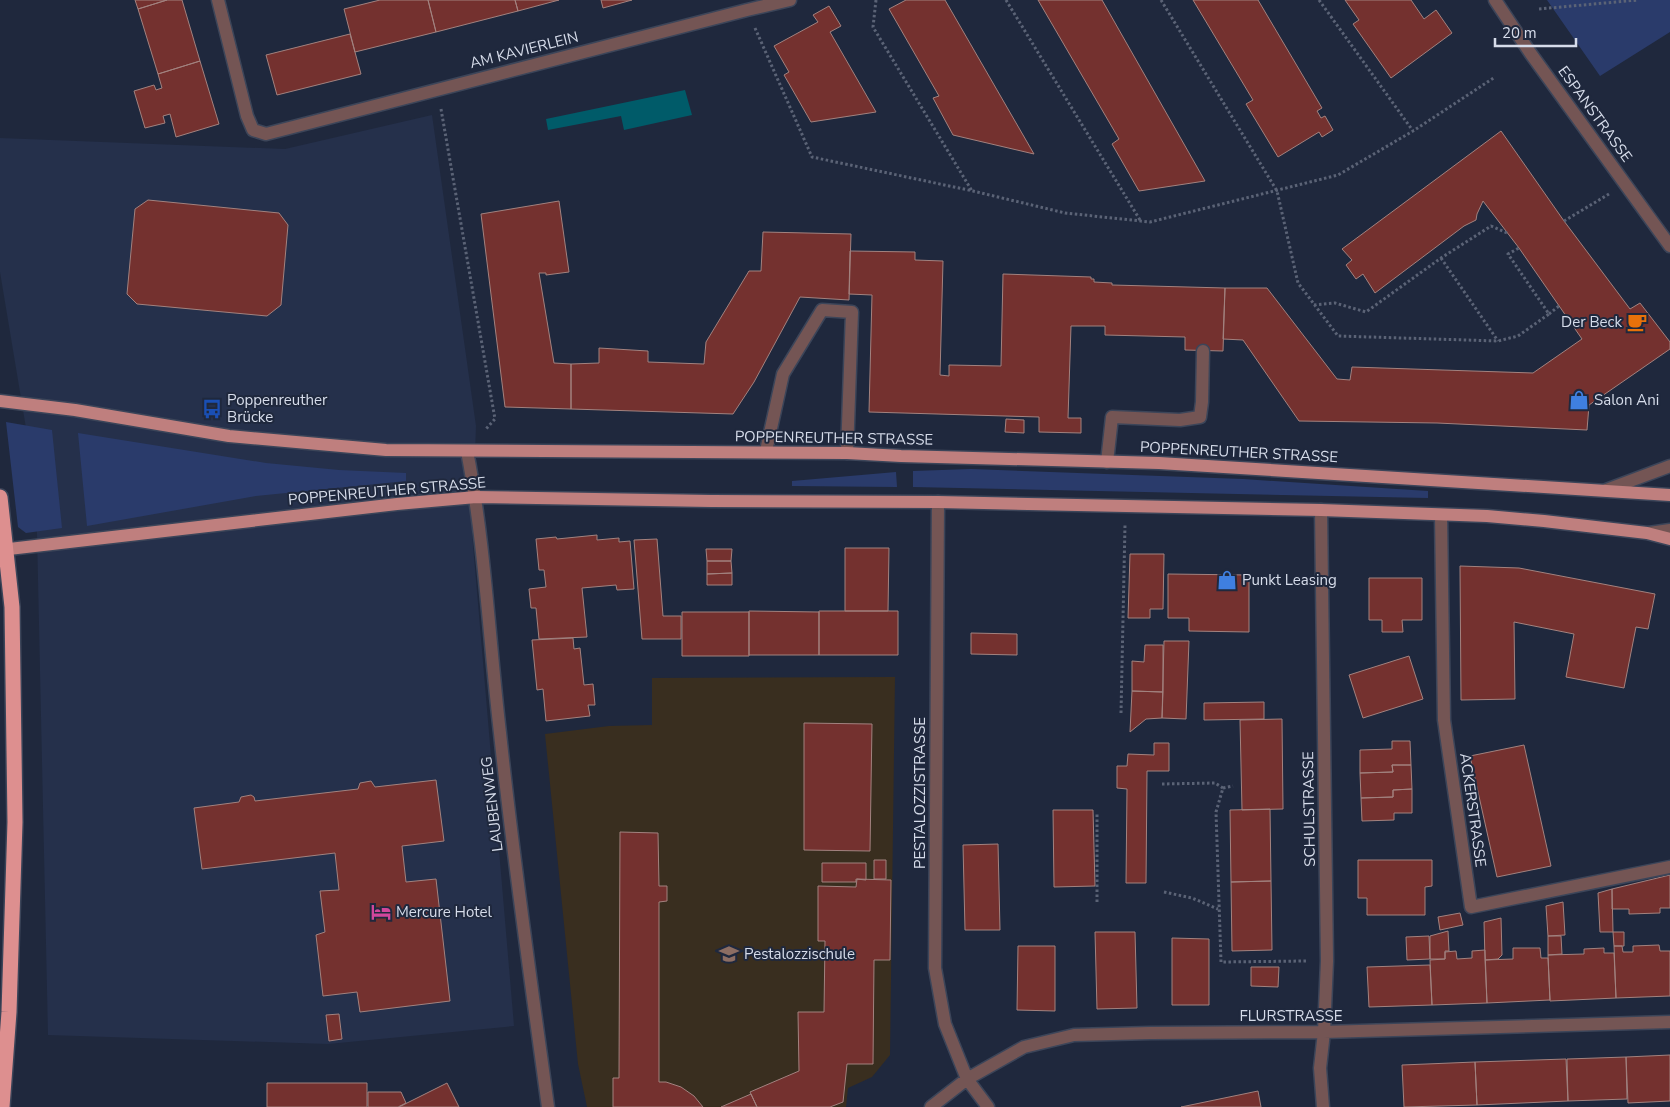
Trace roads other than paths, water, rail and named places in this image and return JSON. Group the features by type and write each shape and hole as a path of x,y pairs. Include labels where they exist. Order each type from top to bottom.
{"highway":[{"path":"0,497 3,550 12,611 15,822 9,1012 2,1107"}],"main road":[{"name":"POPPENREUTHER STRASSE","path":"0,401 75,410 229,436 386,450 467,452 847,452 1169,464 1670,495"},
{"name":"POPPENREUTHER STRASSE","path":"3,550 397,504 476,497 938,502 1320,510 1544,521 1647,533 1670,539"}],"street":[{"name":"AM KAVIERLEIN","path":"218,0 247,116 253,130 266,134 744,5 790,0"},
{"name":"ESPANSTRASSE","path":"1495,0 1531,54 1670,246"},
{"path":"766,452 784,374 822,310 852,312 847,452"},
{"path":"1108,462 1112,416 1180,420 1200,417 1203,351"},
{"name":"LAUBENWEG","path":"467,452 476,497 484,560 500,732 548,1107"},
{"path":"1606,490 1670,466"},
{"name":"PESTALOZZISTRASSE","path":"938,502 935,968 944,1024 967,1079 988,1107"},
{"name":"SCHULSTRASSE","path":"1320,510 1327,961 1324,1032 1320,1068 1323,1107"},
{"name":"ACKERSTRASSE","path":"1441,515 1444,720 1471,907 1670,867"},
{"path":"1647,533 1670,530"},
{"name":"FLURSTRASSE","path":"932,1107 967,1079 1024,1047 1074,1035 1324,1032 1670,1022"}],"place":[{"name":"Der Beck","path":"1637,322"},
{"name":"Salon Ani","path":"1579,400"},
{"name":"Poppenreuther Brücke","path":"212,409"},
{"name":"Punkt Leasing","path":"1227,580"},
{"name":"Mercure Hotel","path":"381,912"},
{"name":"Pestalozzischule","path":"729,954"}]}
